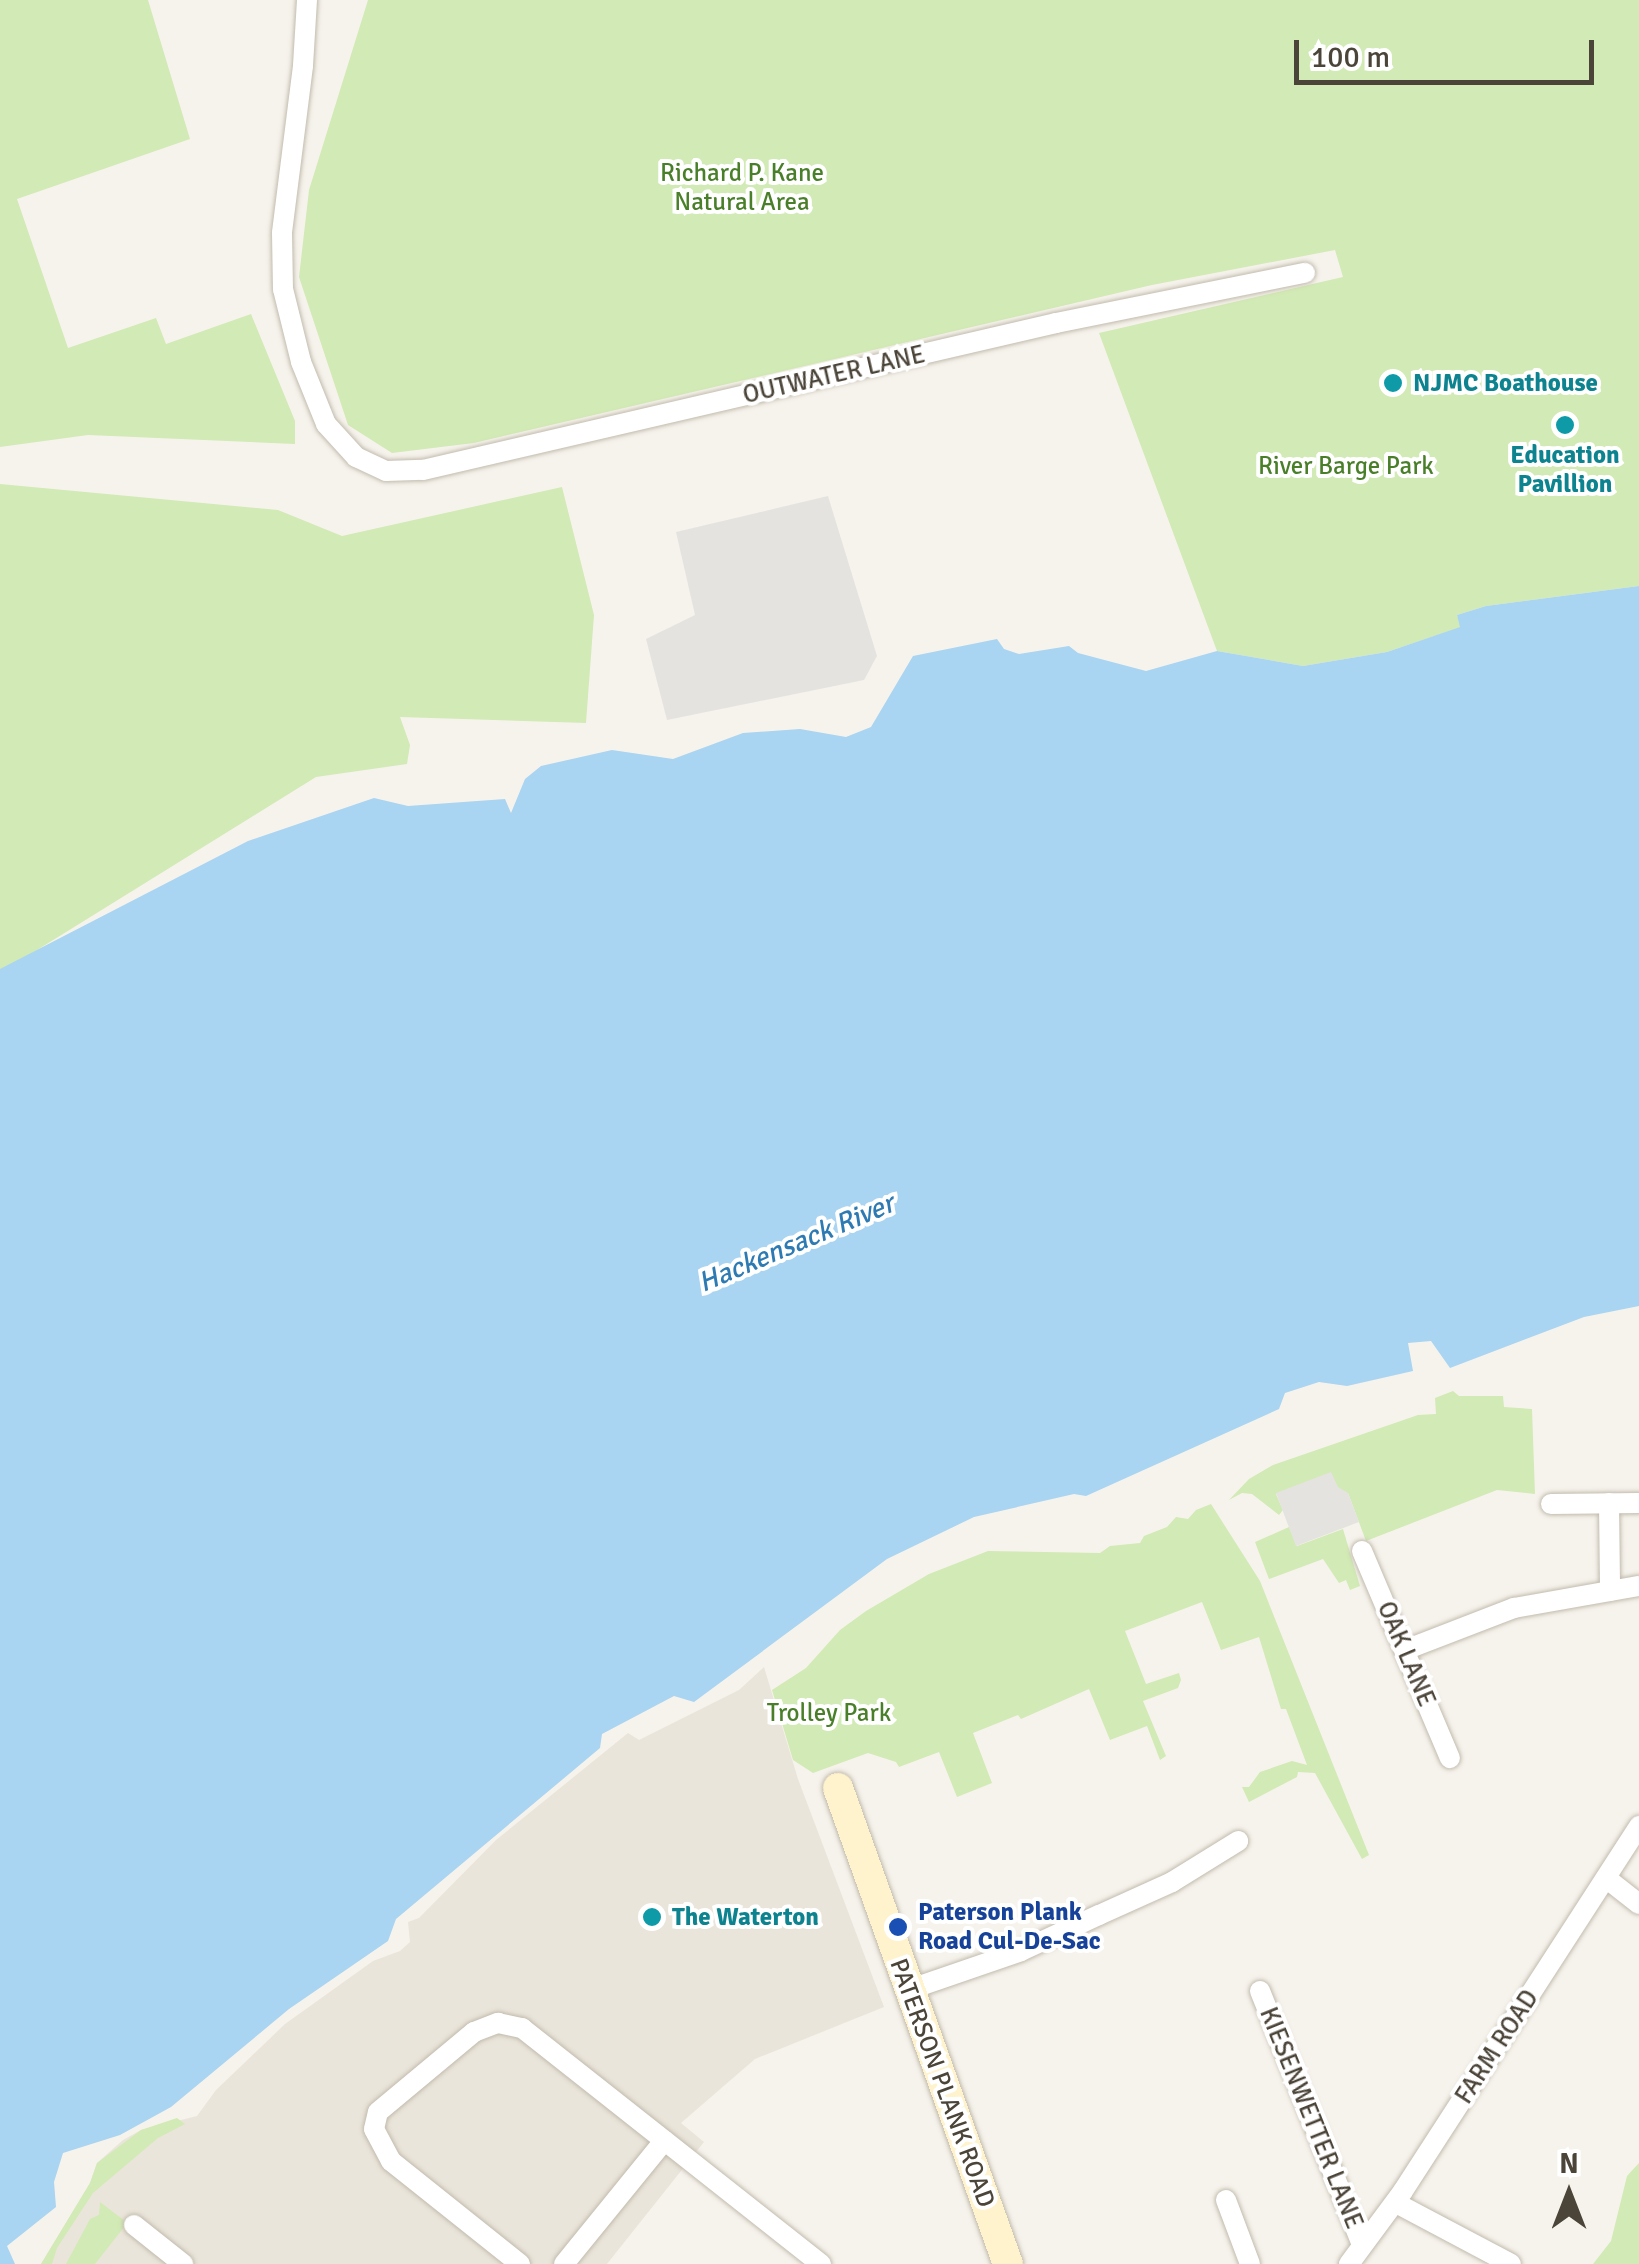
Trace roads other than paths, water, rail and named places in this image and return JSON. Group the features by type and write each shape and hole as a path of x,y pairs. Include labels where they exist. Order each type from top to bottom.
{"street":[{"name":"OUTWATER LANE","path":"307,0 304,66 282,232 282,275 293,334 313,396 335,438 364,463 386,471 423,470 1056,324 1306,273"},
{"path":"1609,1503 1610,1591"},
{"path":"1552,1504 1639,1503"},
{"name":"OAK LANE","path":"1362,1551 1450,1758"},
{"path":"1405,1650 1514,1608 1639,1586"},
{"name":"PATERSON PLANK ROAD","path":"838,1788 1008,2264"},
{"name":"FARM ROAD","path":"1349,2264 1396,2202 1639,1826"},
{"path":"908,1990 1021,1950 1099,1916 1172,1882 1238,1840"},
{"path":"1606,1878 1639,1904"},
{"name":"KIESENWETTER LANE","path":"1260,1991 1362,2245"},
{"path":"520,2264 391,2162 374,2129 378,2112 474,2032 498,2024 522,2028 822,2264"},
{"path":"564,2264 664,2141"},
{"path":"1226,2200 1250,2264"},
{"path":"1396,2202 1512,2264"},
{"path":"134,2225 183,2264"}],"water":[{"name":"Hackensack River","path":"1639,586 1639,1306 1584,1317 1450,1368 1431,1341 1408,1343 1413,1371 1347,1386 1319,1382 1285,1393 1279,1409 1086,1496 1074,1494 974,1517 887,1559 694,1702 674,1696 602,1734 600,1748 396,1919 388,1941 289,2009 171,2107 120,2135 63,2153 54,2182 56,2207 7,2246 15,2264 0,2264 0,969 248,841 374,798 408,806 505,799 511,813 525,779 541,766 612,750 673,759 743,733 800,729 846,737 871,727 913,656 997,639 1004,649 1019,654 1069,646 1078,653 1146,671 1217,651 1303,666 1387,652 1460,627 1457,615 1486,606"}],"place":[{"name":"NJMC Boathouse","path":"1393,383"},
{"name":"Education Pavillion","path":"1565,425"},
{"name":"The Waterton","path":"652,1917"},
{"name":"Paterson Plank Road Cul-De-Sac","path":"898,1927"}],"park label":[{"name":"Richard P. Kane Natural Area","path":"742,188"},
{"name":"River Barge Park","path":"1346,466"},
{"name":"Trolley Park","path":"829,1713"}]}
